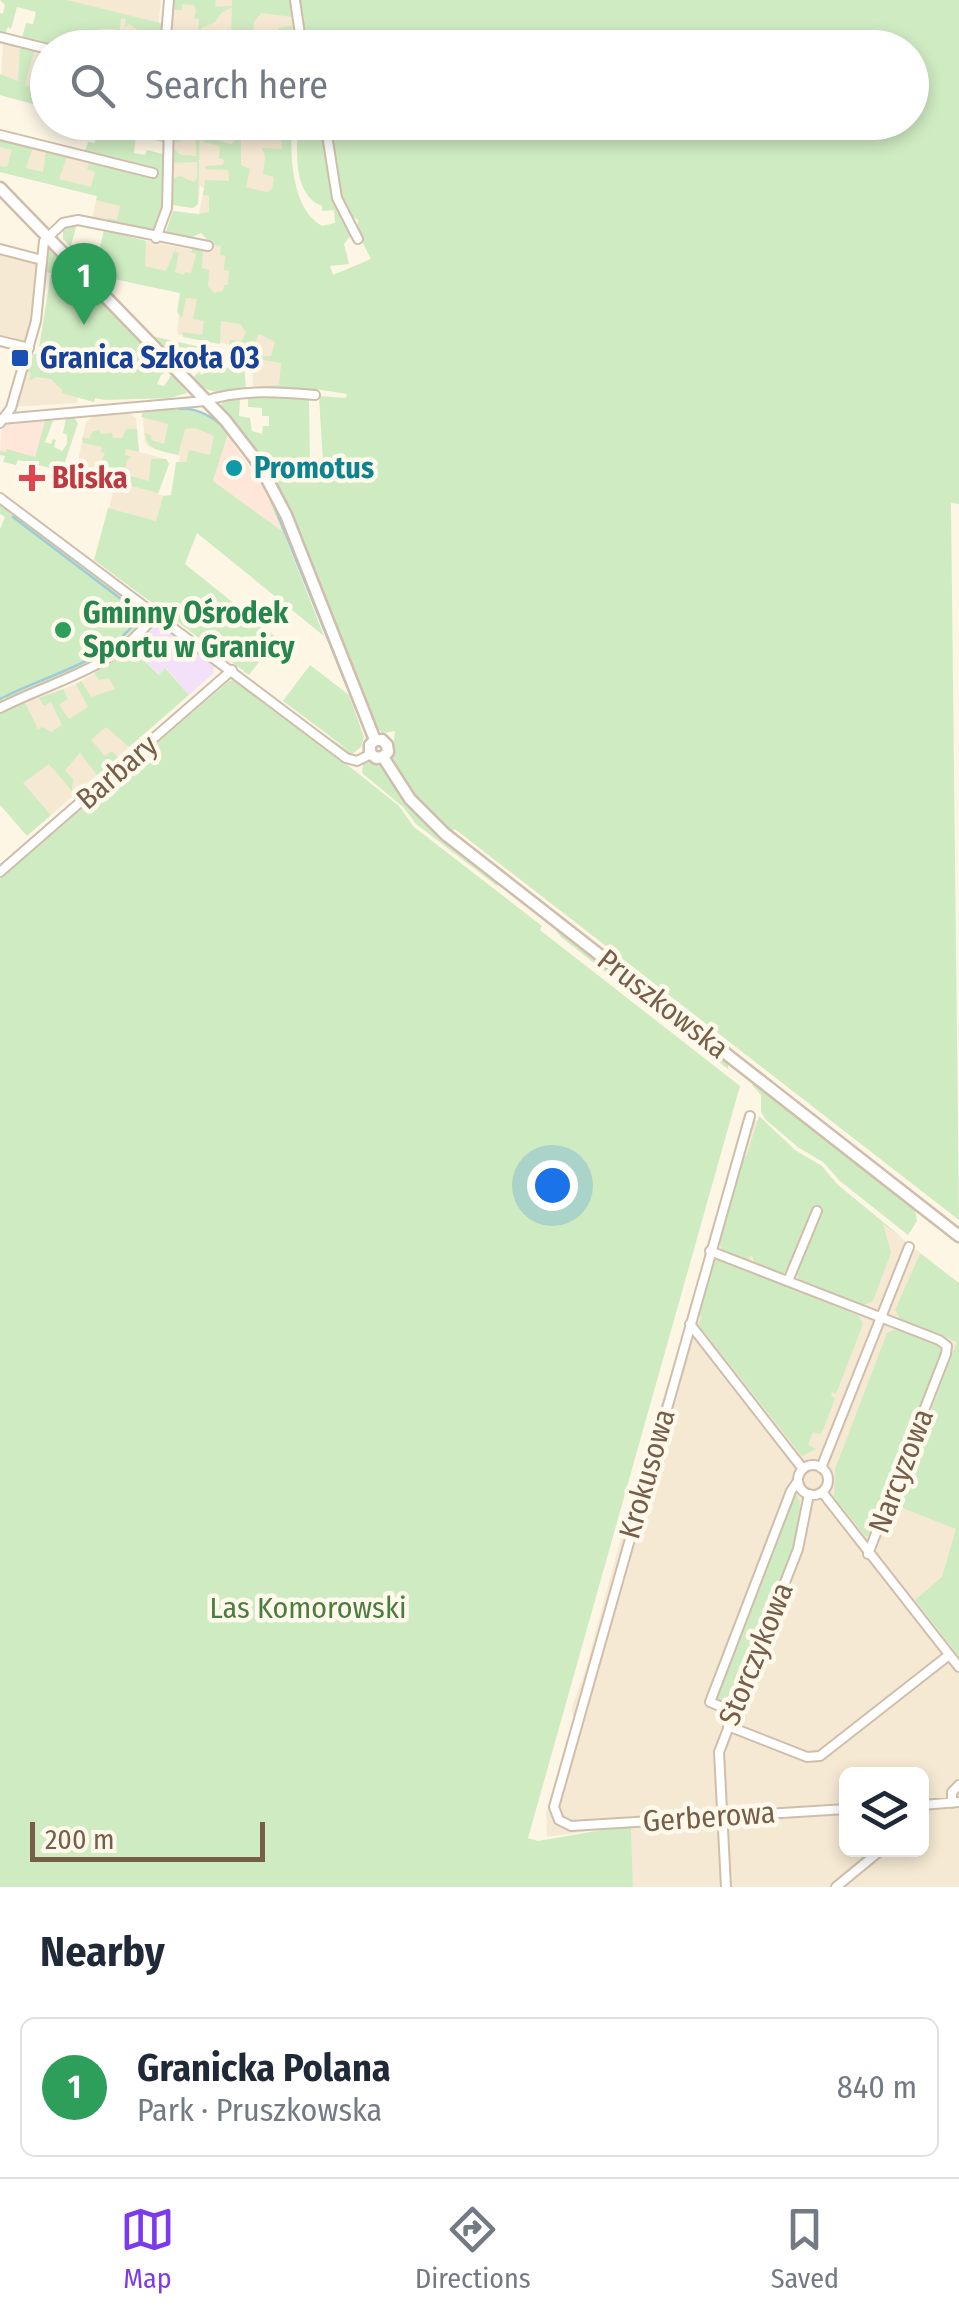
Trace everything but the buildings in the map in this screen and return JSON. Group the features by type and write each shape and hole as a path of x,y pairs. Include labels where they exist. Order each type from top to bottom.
{"street":[{"path":"166,30 168,0"},
{"path":"295,0 299,30"},
{"path":"0,37 30,44"},
{"path":"0,135 153,173"},
{"path":"156,238 168,202 169,140"},
{"path":"328,140 336,198 358,239"},
{"path":"0,188 236,432 274,490 377,755 348,760 0,498"},
{"path":"208,246 74,220 48,236 43,244 40,303 29,348 3,416 274,392 315,395"},
{"path":"0,249 42,260"},
{"path":"0,340 29,348"},
{"path":"0,708 99,664 156,614"},
{"name":"Barbary","path":"0,872 232,670"},
{"name":"Pruszkowska","path":"377,755 410,799 444,834 959,1236"},
{"name":"Krokusowa","path":"571,1826 557,1817 554,1804 750,1116"},
{"path":"788,1281 817,1211"},
{"path":"822,1492 828,1480 822,1468 909,1247"},
{"path":"710,1251 880,1316"},
{"name":"Narcyzowa","path":"868,1554 947,1352 942,1341 880,1316"},
{"path":"690,1324 804,1469"},
{"path":"734,1712 710,1702 792,1491 804,1469 822,1468"},
{"path":"798,1482 809,1494 822,1492"},
{"path":"822,1492 959,1668"},
{"name":"Storczykowa","path":"726,1887 719,1752 798,1549 809,1494"},
{"path":"728,1726 807,1757 820,1756 950,1655"},
{"path":"929,1804 955,1802 952,1792 959,1786"},
{"name":"Gerberowa","path":"571,1826 839,1809"},
{"path":"836,1887 872,1857"}],"shaded area":[{"path":"67,0 161,0 158,30 87,30 93,7"},
{"path":"174,0 290,0 294,30 172,30"},
{"path":"3,43 30,50 30,103 0,95"},
{"path":"0,140 110,167 163,210 153,233 92,219 97,196 0,172"},
{"path":"175,140 282,140 284,223 199,214 204,188 200,186 198,204 193,208 173,205"},
{"path":"146,241 194,250 211,250 212,245 271,251 327,390 256,389 251,349 177,334 181,293 136,284"},
{"path":"0,255 39,265 25,342 0,335"},
{"path":"34,354 108,373 105,400 95,398 94,402 78,397 77,403 14,407"},
{"path":"148,411 226,433 215,472 179,463 180,456 149,447 145,443 143,417"},
{"path":"129,413 136,418 139,452 166,459 169,464 158,494 163,496 156,521 109,509 116,481 76,471 86,422 94,416"},
{"path":"46,421 36,460 0,451 2,424"},
{"path":"226,433 263,487 284,533 213,481"},
{"path":"160,626 214,666 214,673 189,695 166,668 160,675 131,648 151,627"},
{"path":"108,665 130,701 107,721 129,747 51,815 22,783 21,704 76,684"},
{"path":"745,1111 959,1285 959,1887 633,1887 631,1825 547,1837 546,1813 573,1719 572,1707 638,1475 676,1358"}],"green space":[{"path":"0,0 67,0 160,23 164,30 138,30 129,24 125,28 126,19 121,18 120,30 30,30 30,41 22,38 26,23 33,24 36,12 17,7 11,29 0,32 0,13 3,14 5,5"},
{"path":"174,0 216,0 215,7 232,6 232,0 290,0 293,17 261,13 253,30 231,30 232,7 198,30 194,5 182,4 182,10 173,10"},
{"path":"297,0 959,0 959,504 951,503 959,1220 455,829 451,832 418,801 391,762 395,731 383,733 373,724 294,525 221,406 223,400 240,399 239,416 250,418 252,431 262,434 263,426 269,426 269,416 262,416 262,408 248,407 248,398 280,396 309,400 310,464 323,464 319,396 346,398 347,394 316,389 256,389 279,385 281,363 258,359 256,367 252,367 251,357 271,356 275,342 259,334 254,344 258,347 229,345 230,340 242,341 246,332 240,324 221,321 220,344 183,337 182,332 202,335 204,321 193,319 197,299 186,298 182,318 177,312 180,293 114,279 107,286 63,239 63,228 77,224 71,245 99,251 104,230 146,241 145,266 166,271 177,245 175,272 184,275 191,273 196,254 192,249 203,250 202,268 209,270 208,286 214,293 223,291 224,285 228,285 229,271 224,270 221,246 212,245 201,233 186,240 165,234 173,211 209,212 209,196 203,195 205,180 229,181 228,170 206,169 205,166 223,165 224,160 219,158 220,146 203,140 231,144 241,140 241,165 250,169 246,187 267,192 272,189 274,177 263,174 262,148 282,149 282,140 291,140 298,194 312,218 322,226 335,223 334,210 322,211 322,206 305,192 298,170 297,145 297,140 325,140 334,199 352,234 344,244 349,264 330,266 333,275 371,259 357,232 358,220 347,213 339,199 330,140 929,140 929,30 302,30"},
{"path":"20,48 30,50 25,85 30,86 30,103 0,95 0,74 18,81"},
{"path":"0,140 33,148 26,168 43,172 46,151 67,157 59,179 91,187 95,172 87,169 89,162 154,177 155,168 85,151 88,142 135,140 134,153 145,155 147,150 166,155 165,205 153,233 107,222 108,218 117,220 120,206 96,200 97,196 0,172 0,166 7,167 12,150 0,147"},
{"path":"196,140 200,140 198,204 193,208 173,205 173,179 180,176 194,182 197,178 197,162 174,163 174,149 181,155 196,156"},
{"path":"48,244 168,370 157,384 164,386 172,374 187,393 169,398 95,398 94,402 62,393 51,379 36,377 29,381 31,373 26,371 34,354 38,354 51,273 46,272"},
{"path":"152,336 218,351 218,366 237,370 239,361 232,359 234,353 240,354 244,359 246,392 217,392 197,384 191,379 212,365 195,348 181,368"},
{"path":"180,406 218,418 229,430 213,481 282,531 266,492 271,492 324,636 197,533 185,564 277,638 249,675 94,560 108,508 156,521 163,496 171,495 176,462 186,462 189,450 210,455 214,436 195,428 185,429 178,455 148,443 145,433 151,435 151,440 164,444 168,424 141,417 144,409"},
{"path":"66,418 74,418 78,423 62,471 18,460 16,465 3,462 5,456 0,451 7,449 35,457 45,421 53,421 45,442 51,444 56,440 54,447 62,451 67,444 67,435 63,433"},
{"path":"126,429 137,429 139,452 126,449 125,455 132,457 127,460 124,474 149,481 151,459 166,459 169,464 158,493 76,471 96,475 105,453 101,452 102,447 83,443 82,437 89,439 92,432 99,430 101,434 112,433 113,438 122,438"},
{"name":"Gminny Ośrodek Sportu w Granicy","path":"0,505 124,597 122,601 129,601 147,614 145,620 97,661 6,700 3,696 0,703 0,529 5,517 0,514"},
{"path":"131,648 159,675 165,668 189,695 129,747 106,727 91,740 105,756 112,751 118,757 97,775 80,753 65,770 73,779 72,791 49,764 23,783 51,815 27,836 0,805 0,714 25,703 38,729 43,727 51,732 62,725 51,702 44,706 39,698 63,689 68,699 59,705 69,719 88,707 76,684 81,681 91,697 115,689 109,678 99,680 94,673"},
{"path":"310,665 349,695 364,737 353,757 283,701"},
{"name":"Las Komorowski","path":"235,680 399,806 414,827 740,1086 528,1838 538,1841 631,1825 633,1887 0,1887 0,879 229,681"},
{"path":"363,764 381,764 435,828 500,882 497,886 416,824 403,807 362,773"},
{"path":"553,926 564,928 729,1062 728,1069 561,937"},
{"path":"755,1082 876,1174 915,1209 917,1221 908,1235 840,1181 823,1162 766,1120 761,1112 761,1095 752,1085"},
{"path":"759,1116 905,1240 883,1224 891,1253 873,1301 863,1305 799,1280 796,1271 821,1210 814,1206 789,1270 781,1274 754,1263 753,1257 748,1261 723,1251 718,1241 740,1160 747,1155"},
{"path":"915,1249 959,1283 959,1656 915,1600 942,1577 956,1529 895,1505 957,1342 900,1319 895,1310 920,1254"},
{"path":"720,1259 859,1316 863,1324 836,1394 832,1392 835,1398 823,1430 820,1434 813,1432 808,1445 816,1449 802,1456 698,1324 713,1262"},
{"path":"896,1329 938,1345 942,1354 872,1535 865,1536 834,1497 835,1469 887,1333"},
{"path":"797,1495 800,1509 789,1562 736,1701 729,1707 714,1699 791,1499"}],"waterway":[{"path":"180,409 205,414 226,430"},
{"path":"243,452 263,483"},
{"path":"277,484 362,692"},
{"path":"269,493 347,686"},
{"path":"4,697 96,656 128,632 142,615 13,517"}],"place":[{"name":"Granicka Polana","path":"84,325"},
{"name":"Granica Szkoła 03","path":"20,358"},
{"name":"Promotus","path":"234,468"},
{"name":"Bliska","path":"32,478"},
{"name":"Gminny Ośrodek Sportu w Granicy","path":"63,630"}]}
